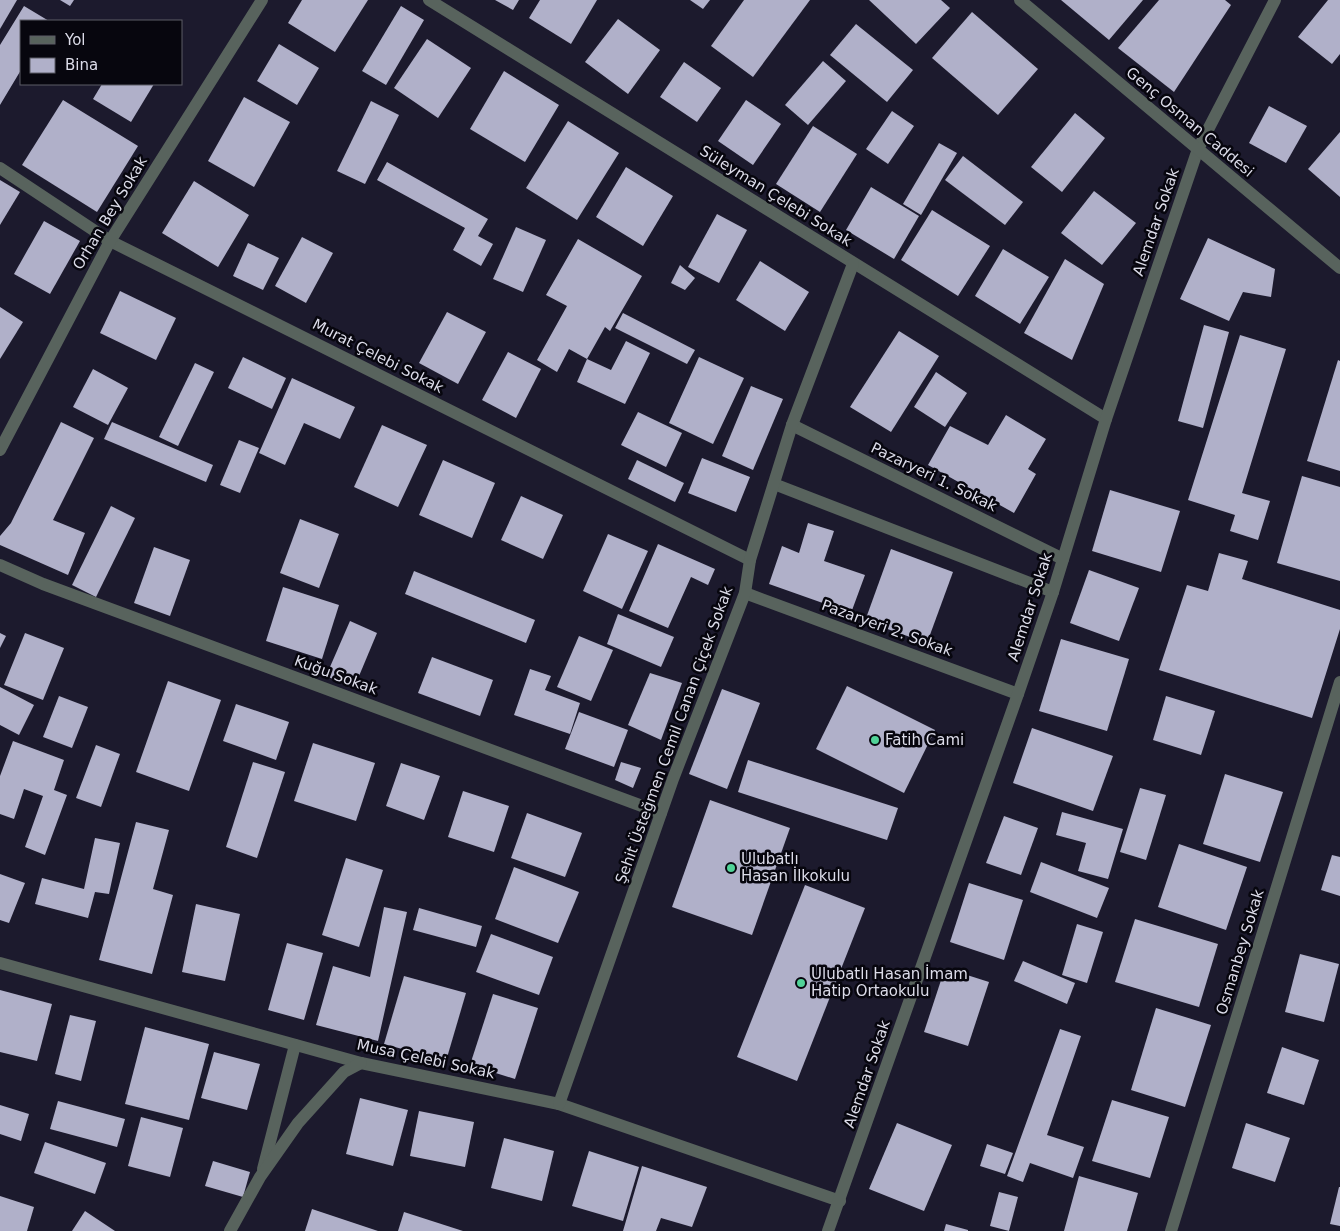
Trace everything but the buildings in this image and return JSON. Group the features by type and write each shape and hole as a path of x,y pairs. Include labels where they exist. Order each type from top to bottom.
{"street":[{"name":"Orhan Bey Sokak","path":"0,450 110,240 262,0"},
{"name":"Süleyman Çelebi Sokak","path":"429,0 1106,419"},
{"name":"Genç Osman Caddesi","path":"1020,0 1340,268"},
{"name":"Alemdar Sokak","path":"828,1231 1053,592 1106,419 1198,149 1275,0"},
{"name":"Murat Çelebi Sokak","path":"0,168 110,240 750,560"},
{"name":"Şehit Üsteğmen Cemil Canan Çiçek Sokak","path":"559,1104 661,813 745,593 750,560 792,426 853,264"},
{"name":"Pazaryeri 1. Sokak","path":"792,426 1063,558"},
{"path":"774,484 1053,592"},
{"name":"Kuğu Sokak","path":"0,565 43,584 661,813"},
{"name":"Pazaryeri 2. Sokak","path":"745,593 1018,694"},
{"name":"Osmanbey Sokak","path":"1171,1231 1340,682"},
{"name":"Musa Çelebi Sokak","path":"0,963 361,1063 559,1104 840,1201"},
{"path":"260,1177 295,1045"},
{"path":"230,1231 260,1177 298,1123 344,1072 361,1063"}],"place":[{"name":"Fatih Cami","path":"875,740"},
{"name":"Ulubatlı Hasan İlkokulu","path":"731,868"},
{"name":"Ulubatlı Hasan İmam Hatip Ortaokulu","path":"801,983"}]}
